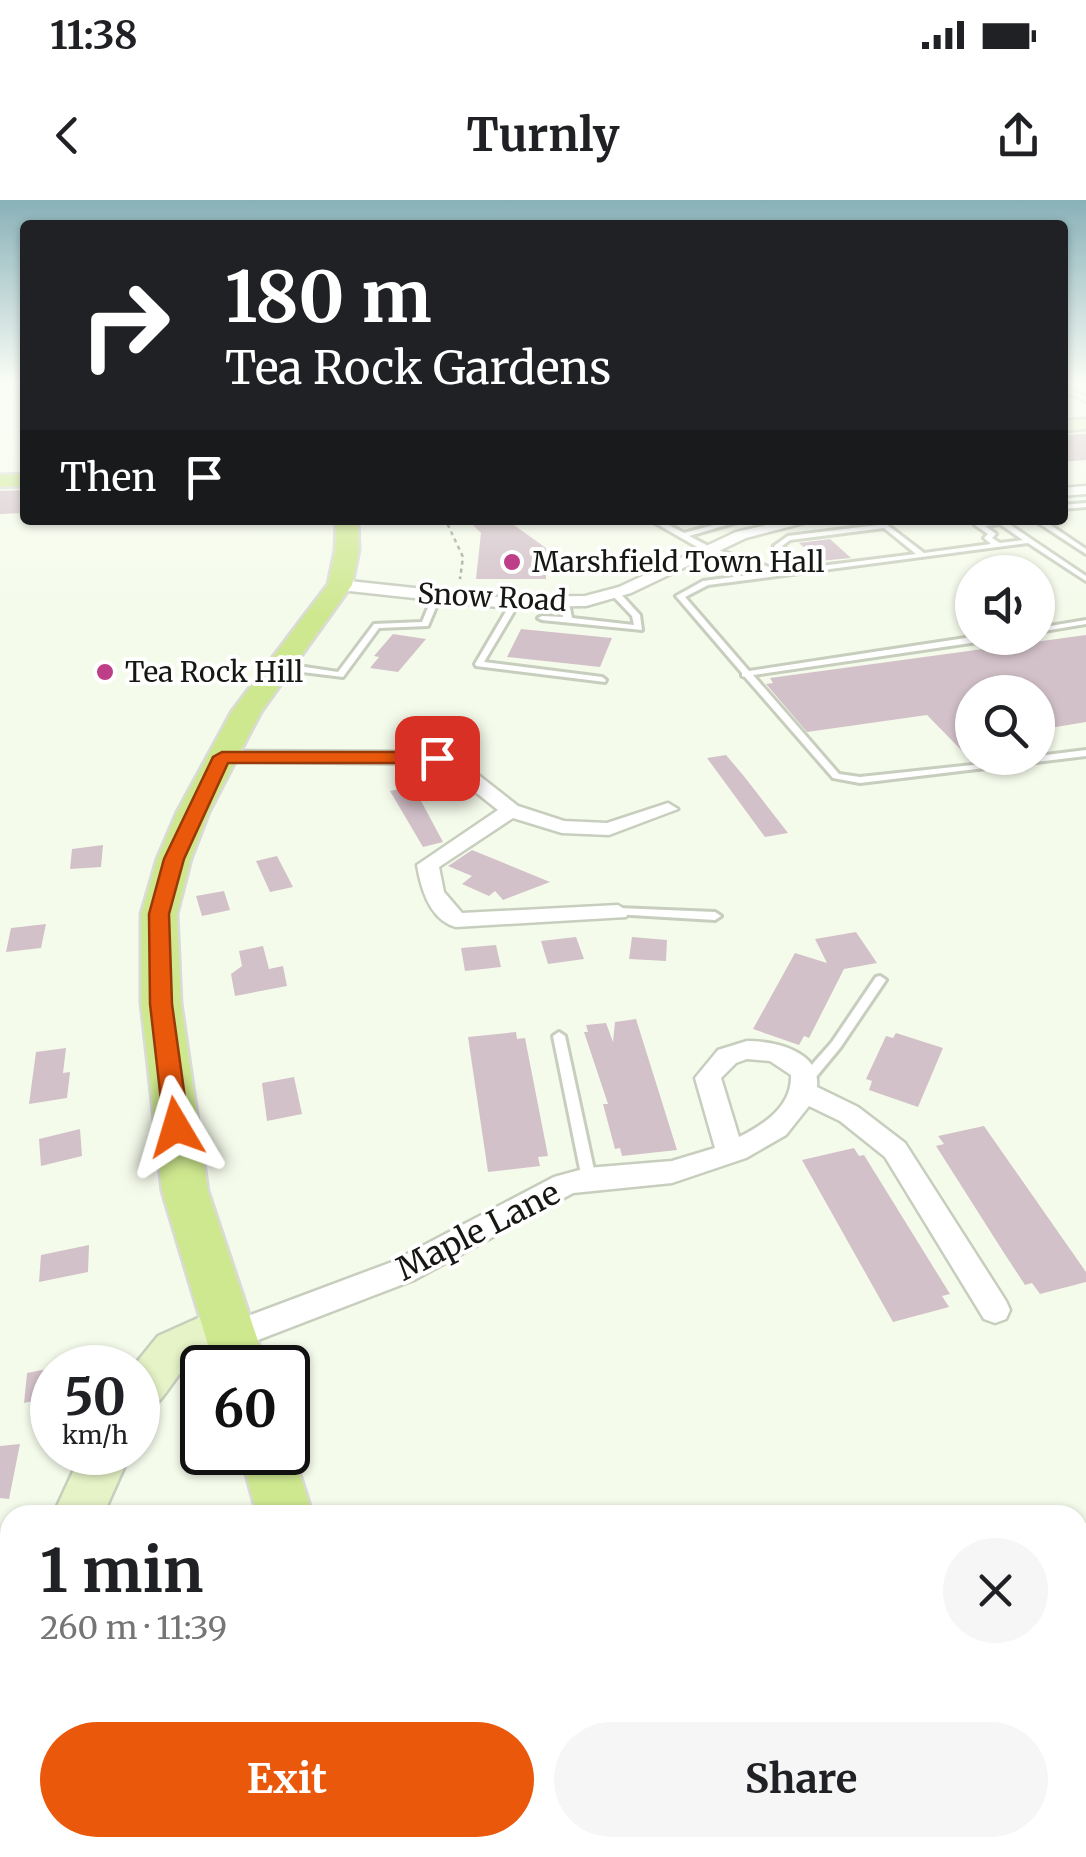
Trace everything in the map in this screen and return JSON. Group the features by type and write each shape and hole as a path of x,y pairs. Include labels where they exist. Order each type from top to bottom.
{"main road":[{"path":"160,1367 174,1350 233,1342 185,1191 157,950 159,914 169,875 194,812 222,757 276,666 340,585 345,525"},
{"path":"82,1505 96,1475"},
{"path":"274,1475 282,1505"}],"street":[{"name":"Snow Road","path":"340,585 515,602 566,611 615,593 764,525"},
{"path":"222,757 437,758 450,763 510,810 562,827 609,829 668,809"},
{"path":"510,810 428,866 433,894 456,920 618,912"},
{"path":"730,1153 708,1078 716,1062 732,1052 780,1054 802,1068 804,1086 894,1150 995,1310"},
{"name":"Maple Lane","path":"233,1342 427,1260 566,1184 659,1175 755,1144 780,1126 796,1107 804,1086"}],"lane":[{"path":"663,525 739,578"},
{"path":"682,536 722,525"},
{"path":"980,525 998,545"},
{"path":"1005,525 1086,579"},
{"path":"1046,525 1086,552"},
{"path":"813,569 791,559 778,546 788,538 886,526 922,555"},
{"path":"1030,541 739,578 694,586 680,596 827,770 844,779 1086,753"},
{"path":"703,553 779,574"},
{"path":"1064,564 1086,560"},
{"path":"542,618 566,611 639,628 636,615 615,593"},
{"path":"276,666 340,675 376,626 424,624 444,596"},
{"path":"515,602 479,664 602,680"},
{"path":"1055,627 1086,622"},
{"path":"745,674 955,642"},
{"path":"618,912 716,916"},
{"path":"804,1086 880,980"},
{"path":"559,1036 589,1179"}],"path":[{"path":"444,596 459,586 463,556 448,525"}],"building":[{"path":"20,490 20,513 0,514 0,491"},
{"name":"Marshfield Town Hall","path":"473,525 514,525 546,548 546,579 476,579 481,533"},
{"path":"830,539 851,558 819,561 799,543"},
{"path":"521,629 612,638 600,667 507,657"},
{"path":"393,634 426,639 398,672 370,668 379,657 374,656"},
{"path":"1086,635 1086,722 1055,727 1055,675 955,675 955,744 927,715 807,732 766,684 773,683 770,678 955,653 1055,655 1055,639"},
{"path":"726,755 788,833 765,837 707,758"},
{"path":"413,786 443,842 423,847 390,791"},
{"path":"103,845 101,867 70,869 72,849"},
{"path":"472,850 550,882 503,900 495,891 489,896 462,884 472,876 448,866"},
{"path":"277,856 293,887 270,892 256,861"},
{"path":"224,891 230,910 202,916 196,896"},
{"path":"46,924 41,948 6,952 11,928"},
{"path":"856,932 877,963 844,969 809,1038 804,1036 799,1045 753,1029 795,953 827,963 815,939"},
{"path":"576,937 584,959 548,964 541,941"},
{"path":"632,937 667,940 666,961 629,959"},
{"path":"496,945 501,967 465,971 461,948"},
{"path":"263,946 269,969 283,966 287,986 235,996 231,974 242,966 239,951"},
{"path":"636,1019 677,1150 622,1156 620,1148 615,1149 603,1104 608,1104 584,1032 588,1032 586,1025 606,1023 613,1042 615,1022"},
{"path":"516,1032 517,1039 525,1038 548,1156 538,1157 540,1166 488,1172 468,1037"},
{"path":"896,1033 943,1048 918,1107 869,1090 872,1081 866,1079 886,1036 893,1038"},
{"path":"66,1048 63,1073 70,1072 67,1098 29,1104 36,1052"},
{"path":"294,1077 302,1114 267,1121 262,1083"},
{"path":"984,1126 1086,1272 1086,1282 1040,1294 1032,1283 1025,1285 1004,1253 936,1146 944,1144 938,1136"},
{"path":"80,1129 82,1156 41,1166 39,1139"},
{"path":"854,1148 859,1156 864,1155 950,1294 942,1296 949,1307 893,1322 802,1160"},
{"path":"89,1245 88,1272 39,1282 41,1255"},
{"path":"30,1372 30,1402 24,1403"},
{"path":"20,1444 9,1499 0,1498 0,1446"}],"place":[{"name":"Marshfield Town Hall","path":"512,562"},
{"name":"Tea Rock Hill","path":"105,672"}],"route":[{"path":"176,1127 161,1004 159,914 174,859 222,757 437,758"}]}
